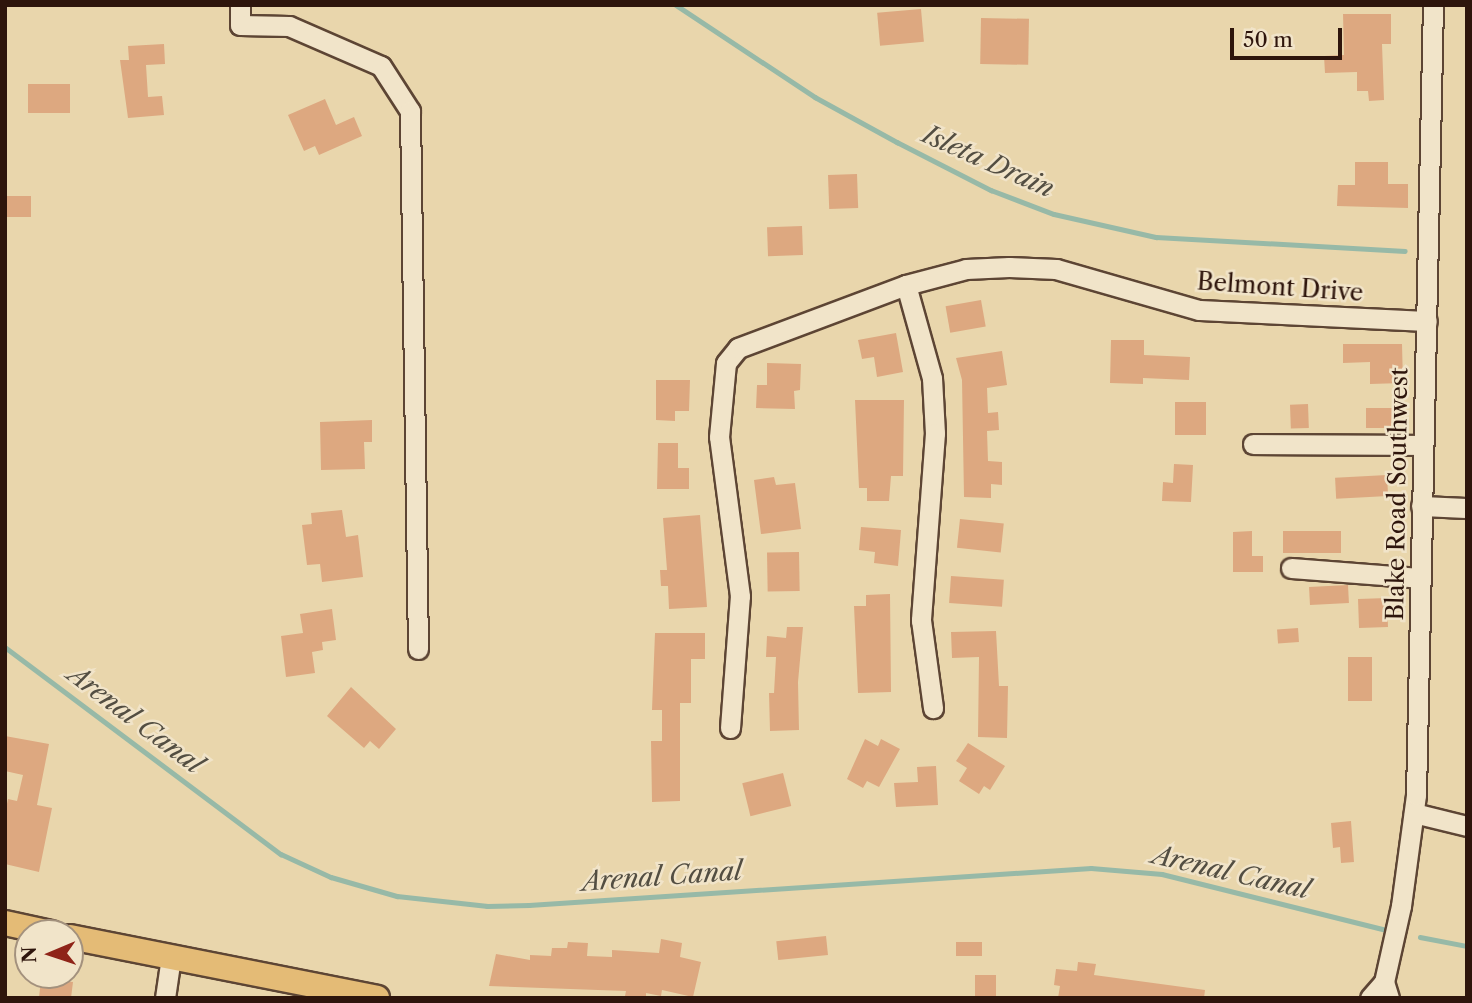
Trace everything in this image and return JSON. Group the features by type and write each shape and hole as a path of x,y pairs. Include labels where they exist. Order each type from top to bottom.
{"main road":[{"path":"84,940 377,998"}],"street":[{"path":"240,5 240,25 289,26 381,66 410,111 418,649"},
{"name":"Blake Road Southwest","path":"1370,998 1387,990 1415,813 1433,5"},
{"name":"Belmont Drive","path":"730,728 740,596 719,436 722,380 726,363 738,348 906,285 966,269 1056,270 1199,310 1427,321"},
{"path":"906,285 932,378 935,433 921,620 933,708"},
{"path":"1253,444 1422,445"},
{"path":"1421,506 1467,508"},
{"path":"1291,568 1420,578"},
{"path":"1415,813 1467,826"},
{"path":"165,998 171,957"}],"building":[{"path":"921,9 924,42 880,46 877,13"},
{"path":"1343,14 1391,14 1391,44 1382,44 1384,100 1369,101 1368,91 1357,91 1357,72 1325,73 1324,56 1344,55"},
{"path":"981,18 1029,19 1028,65 980,64"},
{"path":"164,44 165,64 146,65 148,97 162,96 164,115 128,118 120,60 129,60 128,46"},
{"path":"28,84 70,84 70,113 28,113"},
{"path":"325,99 336,125 354,117 362,136 319,155 315,146 304,151 288,115"},
{"path":"1355,162 1388,162 1388,184 1408,184 1408,208 1337,206 1338,185 1355,185"},
{"path":"857,174 858,208 829,209 828,175"},
{"path":"5,196 31,196 31,217 5,217"},
{"path":"802,226 803,255 768,256 767,227"},
{"path":"981,300 986,327 950,333 946,306"},
{"path":"896,333 903,372 877,377 874,357 862,359 858,340"},
{"path":"1111,340 1144,340 1144,355 1190,357 1189,380 1143,378 1143,384 1110,383"},
{"path":"1343,344 1402,344 1403,383 1370,384 1370,362 1343,363"},
{"path":"1002,351 1007,385 987,388 988,413 998,412 999,430 987,431 988,461 1002,462 1002,485 991,484 991,498 964,497 962,380 956,358"},
{"path":"767,363 801,364 800,390 794,391 795,409 756,408 757,385 767,385"},
{"path":"656,380 690,380 689,411 675,411 675,421 656,420"},
{"path":"855,400 904,400 903,476 891,476 889,501 867,501 867,488 859,488"},
{"path":"1175,402 1206,402 1206,435 1175,435"},
{"path":"1308,404 1309,428 1291,429 1290,405"},
{"path":"1366,408 1392,408 1392,428 1366,428"},
{"path":"372,420 372,442 364,442 365,469 321,470 320,422"},
{"path":"658,443 678,443 678,468 689,468 689,489 657,489"},
{"path":"1174,464 1193,465 1191,502 1162,501 1163,482 1173,483"},
{"path":"1387,475 1388,496 1336,499 1335,478"},
{"path":"774,477 776,485 795,483 801,529 761,534 754,480"},
{"path":"342,510 346,537 358,535 363,577 322,582 320,564 307,565 302,525 312,524 311,513"},
{"path":"700,515 707,607 669,609 668,586 661,586 660,570 667,570 663,518"},
{"path":"960,519 1004,524 1001,552 957,548"},
{"path":"861,527 901,530 898,566 874,563 875,552 859,550"},
{"path":"1252,531 1252,556 1263,556 1263,572 1233,572 1233,532"},
{"path":"1283,531 1341,531 1341,553 1283,553"},
{"path":"799,552 800,591 768,592 767,553"},
{"path":"951,576 1004,580 1002,607 949,603"},
{"path":"1348,585 1349,603 1310,605 1309,587"},
{"path":"890,594 891,692 858,693 854,606 866,606 866,595"},
{"path":"1387,598 1388,627 1359,628 1358,599"},
{"path":"332,609 336,640 322,642 323,650 312,652 315,673 286,677 281,636 303,633 300,614"},
{"path":"787,627 803,627 798,682 799,730 770,731 769,693 774,693 776,657 766,657 767,636 786,638"},
{"path":"1298,628 1299,642 1278,643 1277,629"},
{"path":"996,631 999,686 1008,686 1007,738 978,737 979,657 952,658 951,632"},
{"path":"655,633 705,633 705,659 691,659 691,703 680,703 680,801 652,802 651,741 662,741 662,710 652,710"},
{"path":"1348,657 1372,657 1372,701 1348,701"},
{"path":"351,687 396,729 379,749 370,741 364,748 327,716"},
{"path":"5,736 49,744 37,805 52,808 39,872 5,864 5,813 8,799 17,801 23,775 5,771"},
{"path":"865,739 878,746 881,739 900,749 879,787 867,781 863,788 847,779"},
{"path":"968,743 1005,766 990,790 984,786 979,794 959,781 967,768 956,761"},
{"path":"936,766 938,805 896,807 894,783 918,782 917,767"},
{"path":"783,773 791,806 750,816 742,783"},
{"path":"1351,821 1354,862 1341,863 1340,847 1333,848 1331,823"},
{"path":"826,936 828,955 778,960 776,941"},
{"path":"661,939 682,943 680,957 701,962 693,997 662,990 661,996 646,993 646,998 625,996 626,991 489,986 496,954 530,960 530,955 551,956 552,948 567,948 568,942 588,943 587,956 612,957 612,950 659,953"},
{"path":"956,942 982,942 982,956 956,956"},
{"path":"1078,962 1096,964 1094,975 1205,990 1204,998 1058,998 1060,986 1054,985 1056,969 1077,971"},
{"path":"975,975 996,975 996,997 975,997"},
{"path":"40,989 72,989 71,998 39,998"}],"waterway":[{"name":"Isleta Drain","path":"676,5 815,97 991,190 1054,214 1156,237 1405,251"},
{"name":"Arenal Canal","path":"5,647 281,854 331,877 397,896 487,906 529,905 1091,868 1162,874 1390,931"},
{"name":"Arenal Canal","path":"1420,937 1467,946"}]}
